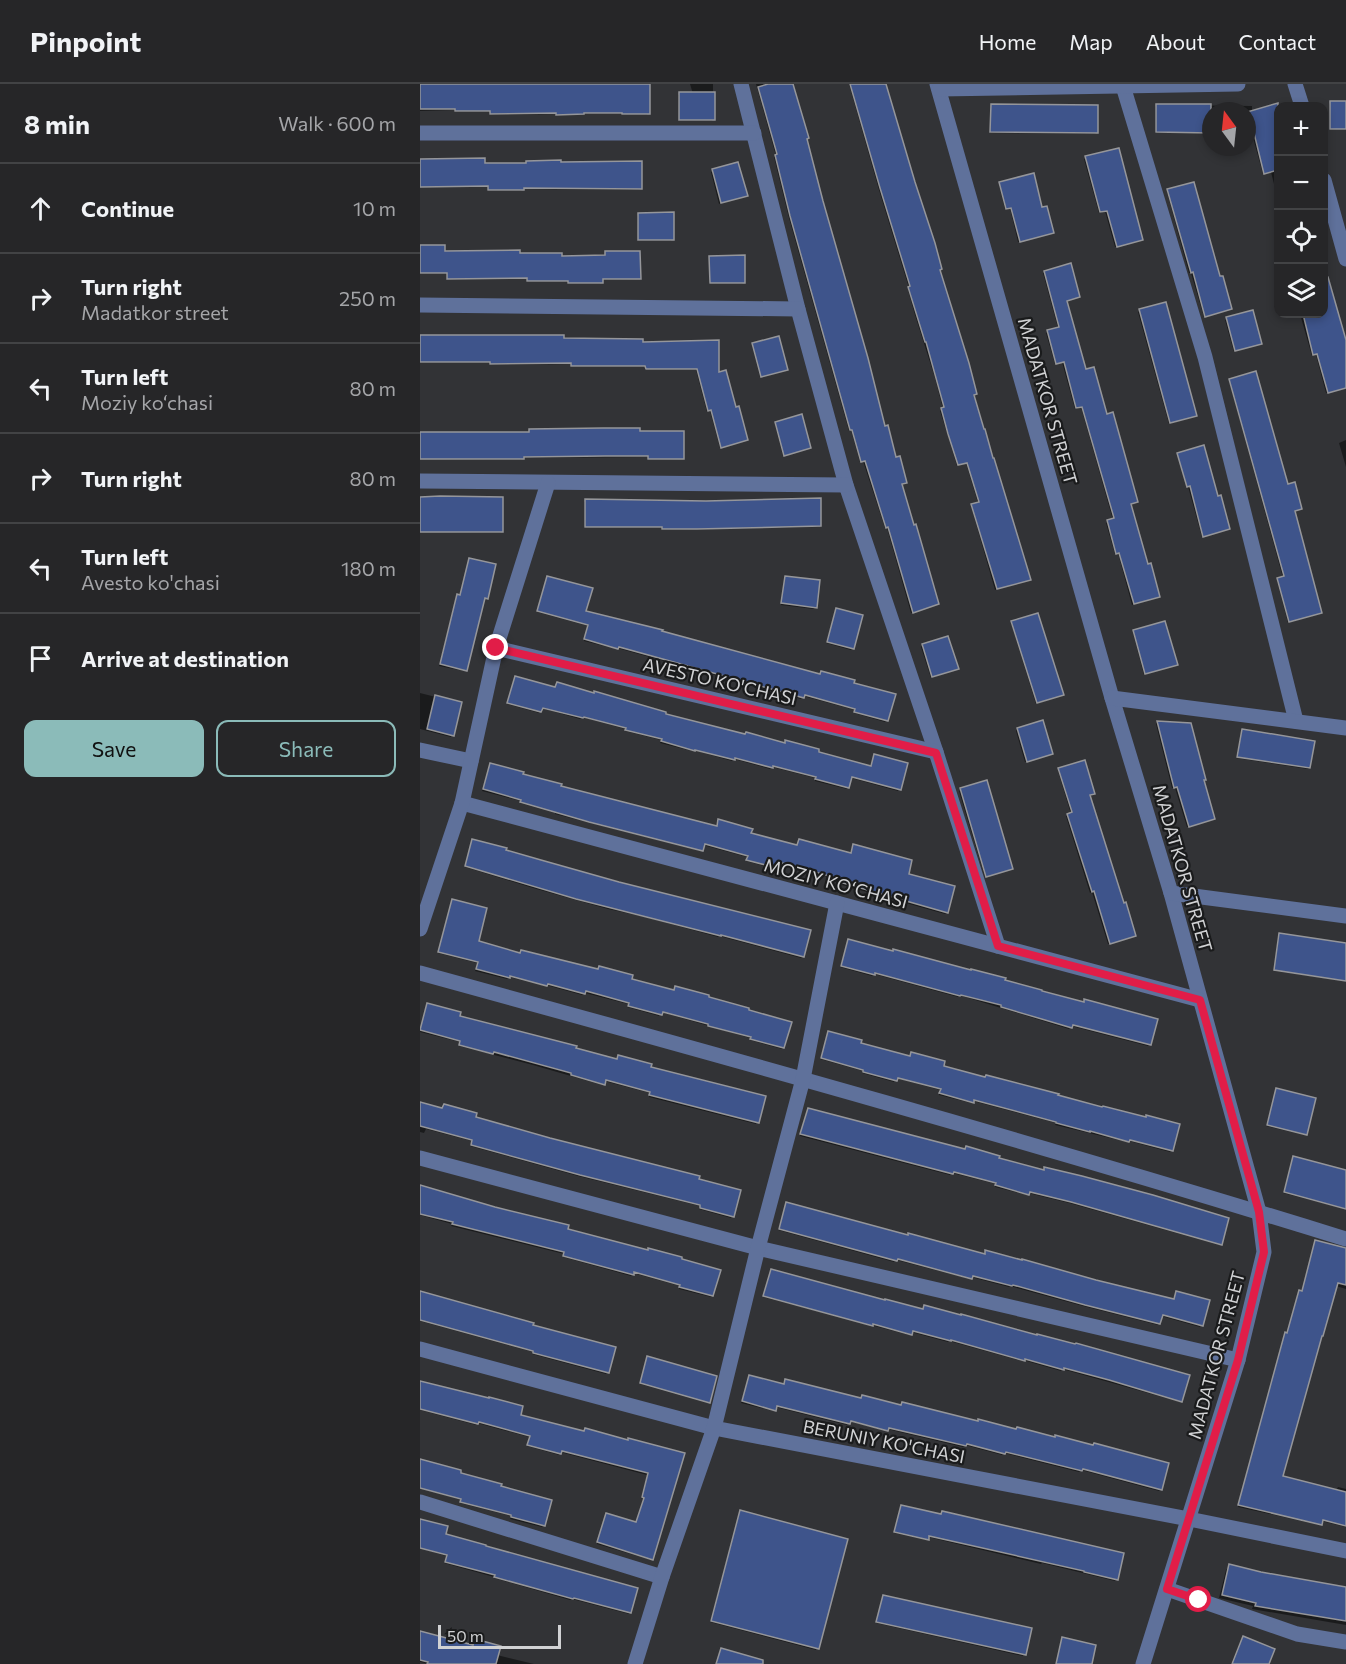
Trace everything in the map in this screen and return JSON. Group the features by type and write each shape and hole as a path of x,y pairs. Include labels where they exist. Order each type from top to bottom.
{"street":[{"path":"741,84 798,309 846,485 998,946"},
{"path":"938,87 1238,84"},
{"path":"1295,84 1301,102"},
{"path":"1123,86 1205,357 1296,722"},
{"name":"MADATKOR STREET","path":"938,87 1112,698 1171,893 1259,1212 1264,1252 1238,1360 1143,1664"},
{"path":"420,134 754,133"},
{"path":"1328,195 1344,241 1346,259"},
{"path":"420,305 798,309"},
{"path":"420,481 846,485"},
{"path":"420,929 462,803 496,648 548,483"},
{"name":"AVESTO KO'CHASI","path":"496,648 936,753"},
{"path":"1112,698 1346,728"},
{"path":"420,750 471,761"},
{"name":"MOZIY KO‘CHASI","path":"462,803 1200,1000"},
{"path":"1171,893 1346,916"},
{"path":"635,1664 662,1577 714,1428 758,1248 803,1079 837,903"},
{"path":"420,973 803,1079 1346,1239"},
{"path":"420,1158 758,1248 1238,1360"},
{"name":"BERUNIY KO'CHASI","path":"420,1349 714,1428 1346,1551"},
{"path":"420,1502 662,1577"},
{"path":"1167,1589 1297,1634 1346,1642"}],"building":[{"path":"420,84 650,84 650,114 490,114 490,111 420,109"},
{"path":"768,84 793,84 885,426 888,425 896,457 900,456 907,483 902,484 939,604 913,613 888,527 886,528 865,461 861,462 852,430 850,430 790,216 775,155 777,154 758,87"},
{"path":"850,84 886,84 969,363 977,394 974,395 1031,580 997,589 971,504 979,502 967,463 958,465 948,434 941,408 944,407 926,342"},
{"path":"679,92 715,92 715,120 679,120"},
{"path":"1330,101 1346,101 1346,129 1330,129"},
{"path":"991,104 1098,105 1098,133 990,132"},
{"path":"1156,104 1202,104 1202,133 1156,132"},
{"path":"1274,104 1274,171 1264,174 1256,141 1256,109"},
{"path":"1119,148 1143,240 1117,247 1107,211 1100,212 1085,156"},
{"path":"485,158 485,163 561,160 561,162 642,161 642,189 488,190 488,186 420,187 420,159"},
{"path":"738,162 748,196 721,203 712,169"},
{"path":"1034,173 1042,207 1047,206 1054,233 1020,242 1011,208 1006,209 999,182"},
{"path":"1194,182 1220,276 1223,276 1232,309 1205,317 1167,189"},
{"path":"674,212 674,240 638,240 638,213"},
{"path":"420,245 445,245 445,251 520,250 520,253 562,253 562,256 605,255 605,251 640,251 641,279 603,279 603,283 568,283 568,281 527,281 527,278 447,279 447,273 420,273"},
{"path":"745,255 745,283 710,283 709,256"},
{"path":"1071,263 1080,297 1067,301 1086,369 1094,367 1107,414 1113,412 1138,502 1131,504 1160,597 1134,604 1119,553 1116,554 1107,520 1114,518 1082,407 1076,408 1064,362 1056,364 1047,330 1059,327 1044,271"},
{"path":"1328,277 1346,340 1346,388 1328,393 1317,354 1313,355 1304,318 1328,318"},
{"path":"1166,302 1197,416 1170,423 1139,309"},
{"path":"1253,310 1262,344 1235,351 1226,317"},
{"path":"420,335 564,335 564,338 643,339 643,342 719,340 719,372 726,370 748,440 721,448 697,369 571,366 571,363 420,362"},
{"path":"779,336 788,370 761,377 752,343"},
{"path":"1256,371 1288,484 1295,482 1302,509 1295,511 1322,613 1289,622 1277,578 1284,576 1229,379"},
{"path":"802,414 811,448 784,456 775,422"},
{"path":"640,428 640,431 684,431 684,459 605,456 420,459 420,432 529,432 529,429"},
{"path":"1204,445 1230,529 1203,537 1190,486 1187,487 1177,453"},
{"path":"420,497 503,497 503,532 420,532"},
{"path":"821,498 821,526 697,529 585,527 585,499 706,501"},
{"path":"469,558 496,564 467,671 440,664 457,594 460,595"},
{"path":"547,576 593,588 586,611 820,674 821,671 855,680 854,683 896,694 888,721 805,695 804,698 584,639 588,625 537,611"},
{"path":"785,576 820,580 817,608 781,603"},
{"path":"836,608 863,615 854,649 827,642"},
{"path":"1038,613 1064,695 1037,703 1011,621"},
{"path":"1165,621 1178,665 1145,674 1133,630"},
{"path":"948,636 959,669 932,677 922,644"},
{"path":"515,676 555,687 557,682 594,693 594,691 666,712 666,714 785,743 785,740 871,766 874,754 908,763 901,790 852,777 849,788 773,766 773,768 695,751 661,741 662,739 584,717 543,708 541,712 507,703"},
{"path":"435,695 462,702 454,736 427,729"},
{"path":"1043,720 1053,754 1027,762 1017,728"},
{"path":"1157,721 1191,723 1215,819 1189,827 1177,787 1174,788"},
{"path":"1242,729 1315,741 1310,768 1237,757"},
{"path":"1085,760 1095,794 1090,795 1136,936 1110,944 1067,814 1072,812 1058,768"},
{"path":"490,763 562,784 561,786 717,826 718,819 753,829 751,833 797,845 799,839 851,853 853,844 912,860 909,874 955,886 948,913 782,863 781,869 746,860 748,856 705,844 703,851 520,802 521,800 483,789"},
{"path":"987,780 1013,869 986,877 960,788"},
{"path":"472,839 619,882 811,930 804,957 576,899 465,866"},
{"path":"452,899 487,908 479,941 520,953 521,950 598,969 599,966 633,975 632,979 674,990 675,986 709,995 709,997 792,1022 784,1048 708,1026 708,1024 663,1012 662,1015 628,1006 629,1003 586,991 585,994 476,969 478,962 438,952"},
{"path":"1279,933 1346,943 1346,981 1274,970"},
{"path":"848,939 1006,978 1005,980 1084,1002 1084,999 1158,1019 1151,1045 1073,1025 1072,1028 1001,1007 1001,1005 841,966"},
{"path":"427,1003 461,1012 460,1016 577,1046 576,1048 617,1059 618,1055 652,1064 651,1067 766,1096 759,1123 649,1095 650,1092 606,1080 605,1085 571,1075 571,1073 459,1045 460,1041 420,1030"},
{"path":"828,1031 862,1040 861,1043 910,1056 911,1052 945,1061 944,1066 985,1077 986,1075 1102,1107 1180,1124 1173,1151 1130,1140 1129,1142 974,1100 974,1103 939,1093 941,1089 898,1078 897,1081 821,1058"},
{"path":"1276,1088 1316,1098 1307,1135 1267,1125"},
{"path":"420,1102 442,1108 444,1104 477,1113 476,1117 700,1176 699,1179 741,1190 734,1217 700,1208 700,1205 471,1145 472,1140 420,1126"},
{"path":"808,1108 965,1149 966,1146 1044,1170 1044,1167 1082,1176 1229,1218 1222,1245 1071,1202 1030,1192 1029,1195 995,1185 996,1183 800,1134"},
{"path":"1293,1156 1346,1170 1346,1209 1284,1192"},
{"path":"420,1185 495,1207 569,1225 568,1229 682,1257 682,1259 721,1270 713,1296 634,1272 634,1275 563,1256 564,1252 420,1214"},
{"path":"786,1202 908,1235 908,1233 985,1254 985,1250 1174,1299 1176,1291 1210,1300 1203,1326 1163,1315 1160,1324 1013,1285 973,1276 972,1279 898,1259 897,1261 779,1229"},
{"path":"1315,1240 1346,1248 1346,1285 1338,1283 1283,1476 1346,1492 1346,1526 1323,1520 1322,1525 1238,1505 1285,1332 1287,1333 1299,1290 1302,1291"},
{"path":"771,1269 885,1300 923,1309 924,1305 1076,1343 1190,1375 1182,1402 1109,1380 1025,1359 1025,1361 951,1340 913,1331 912,1335 873,1324 873,1326 763,1296"},
{"path":"420,1291 616,1347 609,1373 420,1320"},
{"path":"647,1356 717,1376 710,1403 640,1383"},
{"path":"749,1375 784,1384 785,1379 861,1398 862,1395 901,1405 902,1402 978,1421 978,1419 1016,1429 1017,1427 1093,1445 1094,1443 1169,1463 1162,1490 1083,1469 1082,1471 1006,1452 1005,1454 967,1444 966,1446 889,1428 888,1431 851,1421 850,1424 777,1406 776,1411 742,1401"},
{"path":"420,1381 523,1406 521,1415 685,1453 653,1560 597,1542 606,1513 636,1522 644,1498 642,1497 648,1473 562,1451 561,1454 527,1445 530,1436 420,1409"},
{"path":"420,1459 552,1500 545,1526 420,1488"},
{"path":"901,1505 941,1514 942,1511 1124,1553 1118,1580 929,1536 929,1540 894,1532"},
{"path":"740,1510 848,1539 819,1649 711,1621"},
{"path":"420,1519 448,1526 446,1534 638,1588 631,1613 573,1599 445,1562 447,1555 420,1548"},
{"path":"1229,1564 1346,1587 1346,1621 1255,1606 1256,1603 1222,1595"},
{"path":"883,1595 1032,1628 1026,1655 876,1622"},
{"path":"420,1631 473,1645 475,1639 501,1646 496,1664 427,1664 428,1662 420,1660"},
{"path":"1243,1636 1275,1649 1269,1664 1232,1664"},
{"path":"1062,1637 1096,1645 1092,1664 1056,1664"},
{"path":"721,1648 763,1660 763,1664 716,1664"}],"route":[{"path":"496,648 936,753 998,946 1200,1000 1259,1212 1264,1252 1238,1360 1167,1589 1199,1600"}]}
